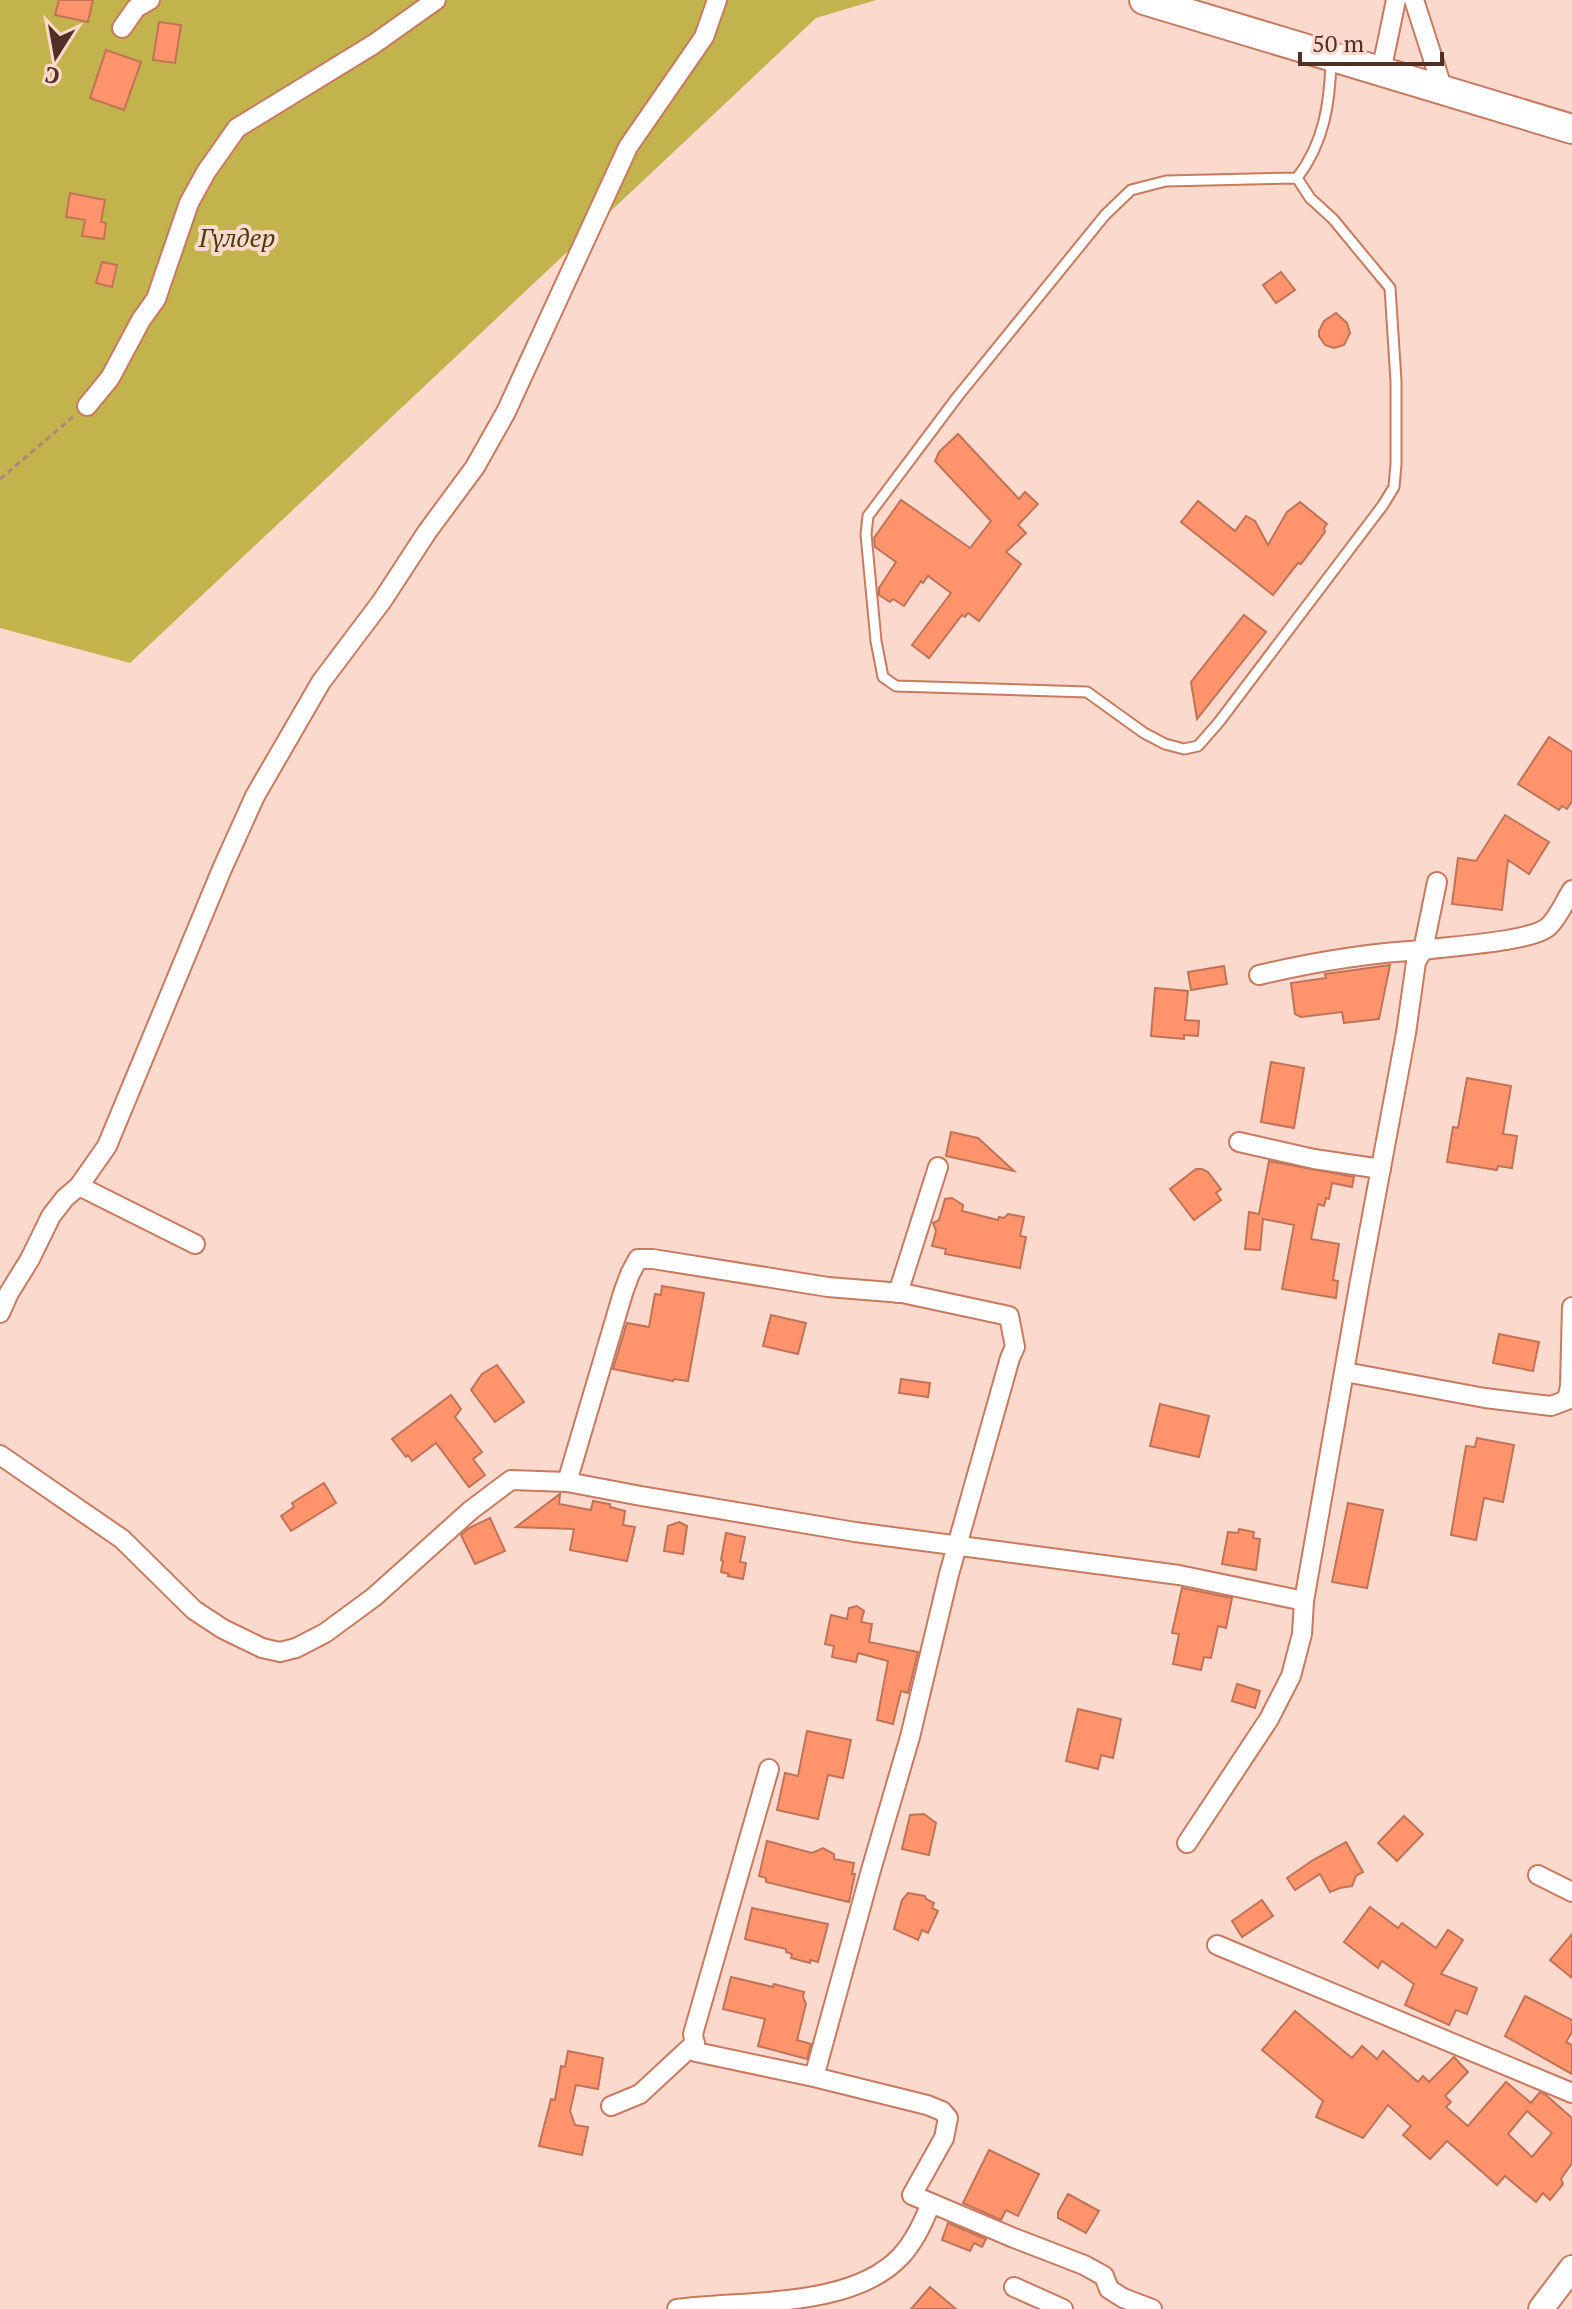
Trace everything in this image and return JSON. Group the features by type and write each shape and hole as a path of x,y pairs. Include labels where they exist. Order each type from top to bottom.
{"main road":[{"path":"1144,0 1572,129"}],"street":[{"path":"122,28 136,8 150,0"},
{"path":"87,406 110,378 156,299 189,203 237,128 374,44 436,0"},
{"path":"0,1313 51,1216 79,1186 107,1146 255,796 321,682 382,601 475,467 506,412 628,147 704,37 717,0"},
{"path":"1381,72 1396,0"},
{"path":"1414,0 1443,90"},
{"path":"1187,1843 1269,1719 1291,1676 1302,1634 1304,1601 1406,1033 1416,962 1423,950 1437,882"},
{"path":"1259,975 1312,963 1504,941 1538,932 1549,926 1572,890"},
{"path":"1239,1142 1314,1159 1381,1169"},
{"path":"898,1293 938,1167"},
{"path":"79,1186 195,1244"},
{"path":"567,1482 623,1293 638,1259 828,1287 898,1293 1009,1316 1015,1347 949,1574 910,1737 814,2077"},
{"path":"1345,1372 1485,1398 1551,1406 1567,1400 1570,1386 1572,1307"},
{"path":"0,1455 122,1539 194,1610 223,1629 262,1648 280,1652 296,1648 325,1633 374,1597 471,1510 511,1480 567,1482 855,1532 1179,1575 1304,1601"},
{"path":"769,1769 693,2034 696,2052 814,2077 942,2111 948,2118 944,2138 912,2195 1084,2265 1104,2276 1109,2289 1152,2309"},
{"path":"1538,1875 1572,1892"},
{"path":"1217,1945 1572,2093"},
{"path":"611,2106 640,2094 695,2043"},
{"path":"677,2309 798,2300 836,2292 873,2277 900,2258 914,2240 931,2203"},
{"path":"1541,2309 1572,2268"},
{"path":"1014,2287 1063,2309"}],"lane":[{"path":"1297,178 1310,161 1322,132 1330,97 1331,57"},
{"path":"1297,178 1310,198 1333,219 1390,288 1396,381 1394,487 1219,722 1198,746 1184,749 1165,744 1144,733 1087,692 896,686 883,677 869,570 868,516 958,396 1105,215 1131,190 1166,181 1297,178"}],"path":[{"path":"0,479 87,406"}],"green space":[{"name":"Гүлдер","path":"0,0 876,0 816,18 130,663 0,628"}],"building":[{"path":"59,0 93,0 88,22 55,15"},
{"path":"159,22 181,25 175,63 153,60"},
{"path":"106,50 141,62 124,110 90,98"},
{"path":"70,193 105,200 101,222 106,223 104,239 82,236 85,220 66,217"},
{"path":"102,262 117,265 112,287 96,283"},
{"path":"1281,272 1295,290 1276,303 1263,285"},
{"path":"1336,313 1347,323 1350,333 1344,345 1334,348 1325,345 1319,331 1324,321"},
{"path":"958,434 1019,499 1025,492 1038,504 1018,525 1026,533 1006,552 1021,564 979,621 968,613 965,617 962,615 929,658 912,645 951,593 928,576 904,606 879,595 879,588 896,562 875,547 874,538 901,500 970,548 991,521 935,461 939,452"},
{"path":"1198,501 1235,531 1246,516 1255,521 1268,545 1287,512 1300,502 1327,524 1325,532 1301,564 1298,563 1273,595 1181,522"},
{"path":"1244,615 1266,632 1197,719 1191,682"},
{"path":"1549,737 1572,752 1572,801 1567,809 1562,806 1559,810 1518,784"},
{"path":"1505,815 1549,842 1529,874 1508,860 1502,910 1452,904 1458,858 1476,861"},
{"path":"1390,965 1379,1019 1344,1023 1342,1012 1301,1017 1295,1014 1291,983 1326,978 1325,974"},
{"path":"1224,966 1227,984 1191,990 1188,972"},
{"path":"1155,988 1188,991 1185,1020 1199,1021 1198,1036 1184,1035 1184,1039 1151,1036"},
{"path":"1271,1062 1304,1068 1294,1128 1261,1122"},
{"path":"1467,1078 1511,1086 1503,1134 1517,1136 1512,1168 1498,1166 1497,1170 1447,1162 1453,1127 1458,1128"},
{"path":"951,1132 978,1138 1014,1171 946,1156"},
{"path":"1269,1161 1354,1177 1352,1187 1332,1183 1329,1199 1326,1198 1324,1206 1318,1204 1311,1239 1339,1244 1333,1280 1338,1281 1336,1298 1282,1289 1294,1225 1263,1219 1260,1250 1245,1249 1249,1212 1259,1214"},
{"path":"1196,1169 1208,1172 1221,1189 1216,1193 1221,1200 1194,1220 1170,1189"},
{"path":"952,1198 963,1205 962,1211 998,1220 1008,1214 1024,1217 1020,1236 1026,1237 1020,1268 945,1254 946,1249 932,1246 936,1231 933,1223 939,1220 945,1199"},
{"path":"662,1286 704,1293 688,1381 613,1369 627,1323 649,1327 655,1294 661,1295"},
{"path":"771,1315 806,1323 798,1354 763,1346"},
{"path":"1499,1334 1539,1342 1533,1371 1493,1363"},
{"path":"497,1365 524,1402 495,1422 471,1390 482,1374"},
{"path":"901,1379 930,1383 928,1397 899,1393"},
{"path":"451,1395 461,1409 455,1417 482,1452 473,1459 485,1475 469,1487 436,1443 412,1461 392,1439"},
{"path":"1160,1404 1209,1416 1199,1457 1150,1446"},
{"path":"1477,1438 1514,1445 1503,1502 1484,1498 1476,1540 1451,1535 1466,1446 1475,1447"},
{"path":"324,1483 336,1503 291,1531 281,1516 294,1507 292,1503"},
{"path":"560,1494 559,1504 591,1510 593,1501 625,1511 623,1525 635,1527 627,1561 570,1550 574,1529 516,1527"},
{"path":"1348,1503 1383,1510 1367,1588 1332,1582"},
{"path":"490,1518 505,1551 475,1564 461,1535"},
{"path":"679,1522 687,1526 683,1554 664,1551 668,1526"},
{"path":"1239,1529 1254,1532 1253,1538 1260,1539 1256,1570 1222,1564 1228,1532 1238,1533"},
{"path":"726,1533 745,1537 740,1562 746,1563 743,1579 721,1572"},
{"path":"1182,1588 1232,1598 1226,1628 1218,1626 1211,1658 1204,1657 1201,1670 1173,1664 1179,1634 1172,1633"},
{"path":"857,1606 864,1611 861,1622 872,1624 869,1642 918,1652 908,1693 901,1691 893,1724 877,1720 888,1661 858,1653 856,1662 832,1657 834,1646 825,1644 831,1615 847,1619 849,1608"},
{"path":"1237,1684 1260,1691 1255,1708 1232,1701"},
{"path":"1078,1709 1121,1719 1113,1758 1101,1755 1098,1769 1066,1761"},
{"path":"807,1731 851,1740 843,1778 828,1775 818,1819 777,1810 785,1773 798,1776"},
{"path":"924,1814 936,1823 929,1855 902,1849 910,1815"},
{"path":"1404,1816 1423,1834 1397,1861 1378,1843"},
{"path":"767,1841 812,1853 823,1848 834,1854 834,1859 854,1863 849,1902 766,1882 766,1878 759,1876"},
{"path":"1346,1842 1363,1872 1356,1876 1352,1886 1330,1892 1320,1874 1295,1890 1287,1878"},
{"path":"908,1893 925,1896 934,1903 932,1908 938,1911 928,1933 922,1930 918,1940 894,1929 902,1900"},
{"path":"1262,1900 1273,1916 1242,1937 1232,1921"},
{"path":"1370,1907 1398,1928 1402,1923 1436,1948 1448,1930 1463,1940 1441,1974 1477,1988 1467,2014 1456,2010 1449,2025 1405,2005 1414,1984 1382,1961 1378,1968 1344,1942"},
{"path":"752,1908 828,1924 818,1962 791,1958 792,1954 786,1949 745,1939"},
{"path":"1572,1934 1572,1978 1550,1960"},
{"path":"731,1977 804,1992 806,2004 797,2040 811,2044 807,2059 758,2046 765,2019 723,2009"},
{"path":"1525,1996 1572,2020 1572,2032 1566,2042 1572,2045 1572,2074 1505,2036"},
{"path":"1295,2011 1352,2058 1362,2046 1377,2059 1383,2051 1418,2082 1423,2076 1429,2082 1454,2057 1468,2072 1445,2096 1451,2102 1446,2107 1468,2126 1506,2082 1531,2103 1540,2092 1572,2118 1572,2163 1561,2179 1563,2184 1550,2200 1543,2193 1536,2202 1505,2176 1497,2185 1447,2141 1430,2159 1403,2135 1411,2126 1388,2105 1363,2138 1316,2117 1323,2101 1262,2050","holes":["1527,2111 1552,2133 1532,2157 1508,2134"]},
{"path":"568,2051 603,2058 598,2089 576,2085 570,2111 575,2125 588,2127 582,2155 539,2146"},
{"path":"989,2150 1039,2174 1018,2216 1006,2210 1001,2220 963,2203"},
{"path":"1068,2194 1099,2211 1086,2233 1058,2218"},
{"path":"948,2223 986,2239 982,2247 974,2243 970,2251 942,2240"},
{"path":"930,2287 956,2309 911,2309"}]}
